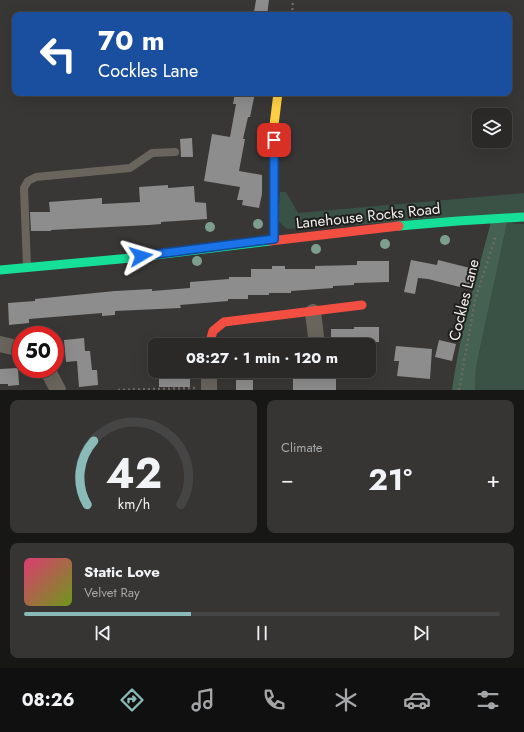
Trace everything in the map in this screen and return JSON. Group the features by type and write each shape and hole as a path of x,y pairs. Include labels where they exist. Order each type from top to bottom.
{"main road":[{"path":"274,239 274,125 278,96"},
{"name":"Lanehouse Rocks Road","path":"0,270 141,256 274,239 420,224 524,217"},
{"path":"211,338 212,332 217,326 224,322 362,305"}],"street":[{"path":"314,312 316,338"},
{"path":"0,344 12,347"},
{"path":"52,378 58,390"},
{"path":"205,389 207,378"}],"lane":[{"path":"27,268 24,188 28,181 36,177 130,168 138,164 146,156 152,153 174,152"}],"path":[{"path":"292,12 293,0"},
{"name":"Cockles Lane","path":"459,390 475,300 502,218"},
{"path":"118,390 205,389"}],"green space":[{"path":"280,192 286,192 298,213 524,193 524,214 287,229 278,221"},
{"path":"491,222 507,223 476,367 475,390 452,390 464,327"},
{"path":"507,223 524,224 524,390 475,390 476,367"}],"building":[{"path":"256,0 269,0 267,12 254,12"},
{"path":"234,96 254,96 243,139 245,139 239,171 262,175 262,194 259,208 242,205 243,200 237,200 240,187 204,181 212,134 230,137 236,104 233,104"},
{"path":"192,138 193,157 181,157 180,139"},
{"path":"168,185 168,188 194,186 195,202 206,203 207,219 161,222 161,224 149,225 31,231 30,212 50,212 49,202 102,198 102,204 140,202 139,187"},
{"path":"411,260 437,265 438,260 474,269 468,289 418,278 415,294 404,292"},
{"path":"357,261 389,261 389,282 354,283 354,285 333,286 333,288 291,291 291,293 248,295 248,299 228,299 228,301 180,305 181,308 115,311 115,315 102,316 102,313 29,319 29,323 9,325 8,303 115,291 152,289 152,291 190,288 190,282 229,279 229,277 251,277 251,269 272,269 272,266 285,266 285,269 315,269 315,266 357,265"},
{"path":"354,327 379,327 379,342 376,342 376,338 331,338 331,329 354,329"},
{"path":"84,338 85,351 90,351 92,370 97,370 98,385 79,387 77,361 66,362 64,340"},
{"path":"439,340 456,344 452,361 435,357"},
{"path":"396,346 432,349 430,379 397,376 399,361 394,361"},
{"path":"12,368 12,378 19,378 19,385 8,386 8,384 0,384 0,369"},
{"path":"159,378 190,378 190,387 159,387"},
{"path":"336,378 336,390 293,390 293,379"},
{"path":"236,380 253,380 253,390 236,390"}],"traffic: fast":[{"path":"399,226 524,217"},
{"path":"0,270 131,258 270,241"}],"traffic: slow":[{"path":"274,239 274,125 278,96"}],"traffic: jam":[{"path":"270,241 399,226"},
{"path":"211,338 213,331 224,322 362,305"}],"route":[{"path":"141,256 274,239 274,140"}]}
